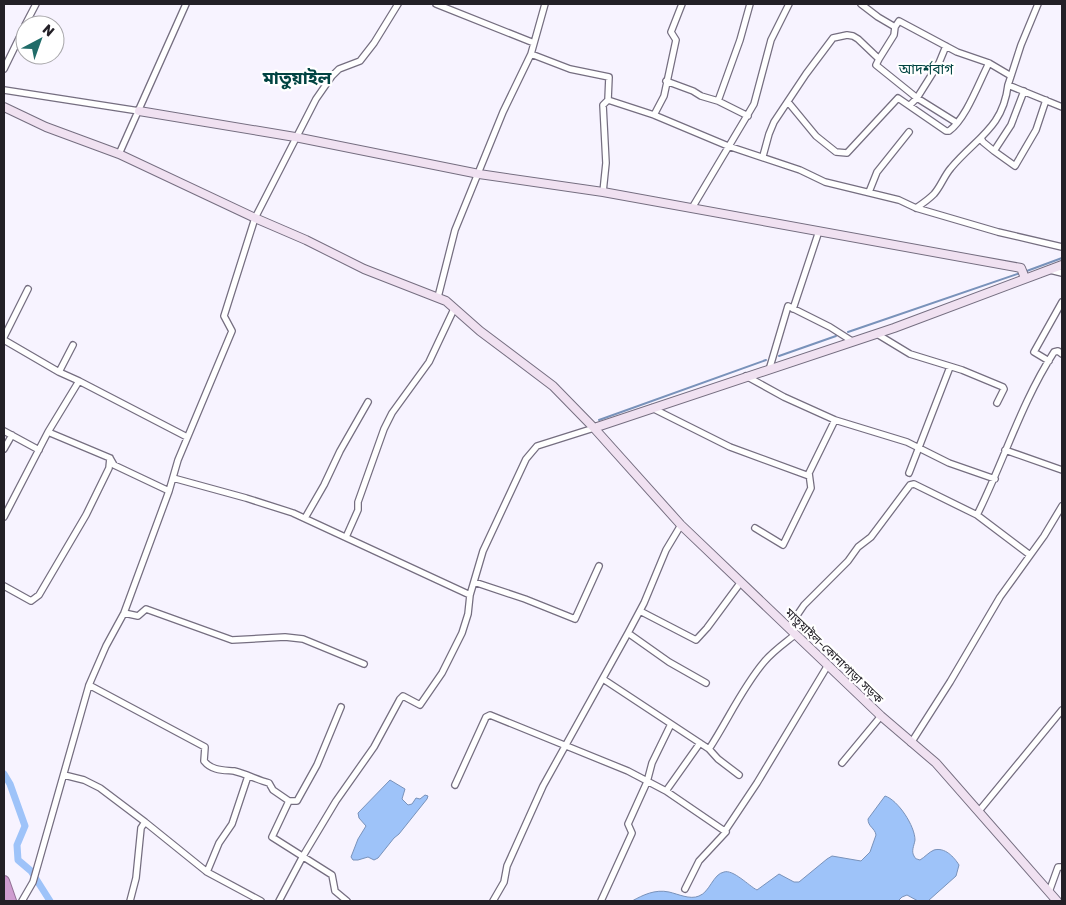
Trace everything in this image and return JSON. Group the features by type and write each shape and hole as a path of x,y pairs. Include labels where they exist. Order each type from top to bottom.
{"highway":[{"path":"4,882 11,901"}],"street":[{"path":"119,154 186,4"},
{"path":"22,901 33,882 89,685 106,646 124,613 187,437 232,331 224,316 255,218 316,99 339,69 360,60 374,43 398,4"},
{"path":"436,4 534,43"},
{"path":"438,297 455,230 503,112 531,54 545,4"},
{"path":"654,116 664,96 676,40 671,32 682,4"},
{"path":"718,101 740,40 750,4"},
{"path":"692,208 748,116 758,93 771,40 789,4"},
{"path":"862,4 894,27"},
{"path":"916,208 934,194 951,168 981,138 1002,111 1006,101 1008,84 1021,45 1038,4"},
{"path":"957,123 918,98 876,65 894,35 894,27 899,22 957,52 989,63 1011,76"},
{"path":"763,156 774,122 833,38 847,35 853,36 879,59"},
{"path":"4,69 15,46"},
{"path":"910,105 918,98 943,56 946,46"},
{"path":"531,54 570,69 608,77 608,100 603,105 606,163 603,192"},
{"path":"788,102 816,136 836,152 847,153 898,98 946,130 952,129 989,63"},
{"path":"666,81 718,101 748,116"},
{"path":"1008,84 1062,107"},
{"path":"4,90 295,138 478,174 603,192 692,208 819,231 1024,274"},
{"path":"994,151 1011,126 1024,91"},
{"path":"608,100 654,116 728,146 763,156 825,182 899,200 916,208 998,232 1062,247"},
{"path":"981,138 982,142 1015,166 1036,130 1046,100"},
{"name":"মাতুয়াইল-কোনাপাড়া সড়ক","path":"4,107 46,127 119,154 306,240 364,270 446,301 480,331 553,386 594,428 681,525 881,716 936,764 1057,901"},
{"path":"869,192 876,172 909,132"},
{"path":"793,309 819,231"},
{"path":"279,901 303,856 336,801 374,747 400,699 406,696 420,705 442,673 462,633 482,551 521,468 537,446 877,334 1024,274 1050,270 1062,265"},
{"path":"1050,270 1062,273"},
{"path":"28,289 4,338 59,372 187,437"},
{"path":"1049,361 1034,352 1062,302"},
{"path":"769,370 788,306 830,327 852,341"},
{"path":"346,537 358,510 358,502 384,429 392,413 430,362 454,309"},
{"path":"877,334 910,354 1003,387 1004,389 997,403"},
{"path":"59,372 73,345"},
{"path":"977,515 995,479 1005,450 1026,402 1056,351 1062,354"},
{"path":"909,473 950,367"},
{"path":"746,376 784,397 835,420 919,447 949,463 995,479"},
{"path":"4,517 48,432 79,381"},
{"path":"305,518 368,402"},
{"path":"652,408 730,447 809,476"},
{"path":"755,528 783,545 811,488 809,476 835,420"},
{"path":"4,431 39,450"},
{"path":"48,432 110,458 114,466 169,491"},
{"path":"4,449 12,435"},
{"path":"1005,450 1062,470"},
{"path":"4,586 31,601 39,595 86,515 109,468 110,458"},
{"path":"173,478 293,513 470,594"},
{"path":"789,627 804,605 858,547 871,537 910,485 914,484 977,515 1030,555"},
{"path":"911,743 950,682 1000,597 1062,506"},
{"path":"493,901 504,882 507,866 543,786 640,611 666,550 681,525"},
{"path":"474,582 575,618 599,566"},
{"path":"640,611 696,640 741,582"},
{"path":"124,613 138,616 146,608 232,640 284,637 303,638 364,664"},
{"path":"628,633 669,662 706,683"},
{"path":"709,749 737,700 759,669 766,660 796,634"},
{"path":"685,889 699,861 726,832 757,784 828,665"},
{"path":"603,679 709,749 718,759 739,775"},
{"path":"89,685 205,747 204,761 207,765 224,772 233,771 270,784 274,790 289,801 297,801 307,784 342,707"},
{"path":"979,811 1062,710"},
{"path":"455,785 486,718 490,714 611,764 666,792 725,831"},
{"path":"842,763 881,716"},
{"path":"601,901 632,833 628,824 647,782 652,763 671,724"},
{"path":"666,792 700,744"},
{"path":"64,775 84,780 100,788 207,872 261,901"},
{"path":"207,872 219,843 232,824 248,776"},
{"path":"289,801 272,838 332,875 334,891 348,901"},
{"path":"130,901 136,878 141,828 145,822"},
{"path":"1049,892 1058,866 1062,867"}],"water":[{"path":"390,780 405,789 402,799 408,805 412,804 416,798 420,799 425,795 428,796 427,799 378,858 374,860 368,857 353,860 351,857 358,839 366,826 359,818 358,813"},
{"path":"885,796 890,798 900,808 909,821 915,840 913,848 914,857 920,860 930,852 938,849 952,856 959,865 956,876 928,901 918,901 907,895 898,901 632,901 659,891 688,897 699,896 706,891 720,873 724,872 736,875 757,890 779,874 794,882 799,882 832,856 861,861 870,852 876,835 868,819"}],"waterway":[{"path":"1024,272 1062,258"},
{"path":"848,332 1020,273"},
{"path":"779,356 836,336"},
{"path":"599,420 766,360"},
{"path":"4,774 10,784 25,826 17,845 18,860 31,871 50,901"}],"district":[{"name":"আদর্শবাগ","path":"926,69"},
{"name":"মাতুয়াইল","path":"297,78"}]}
